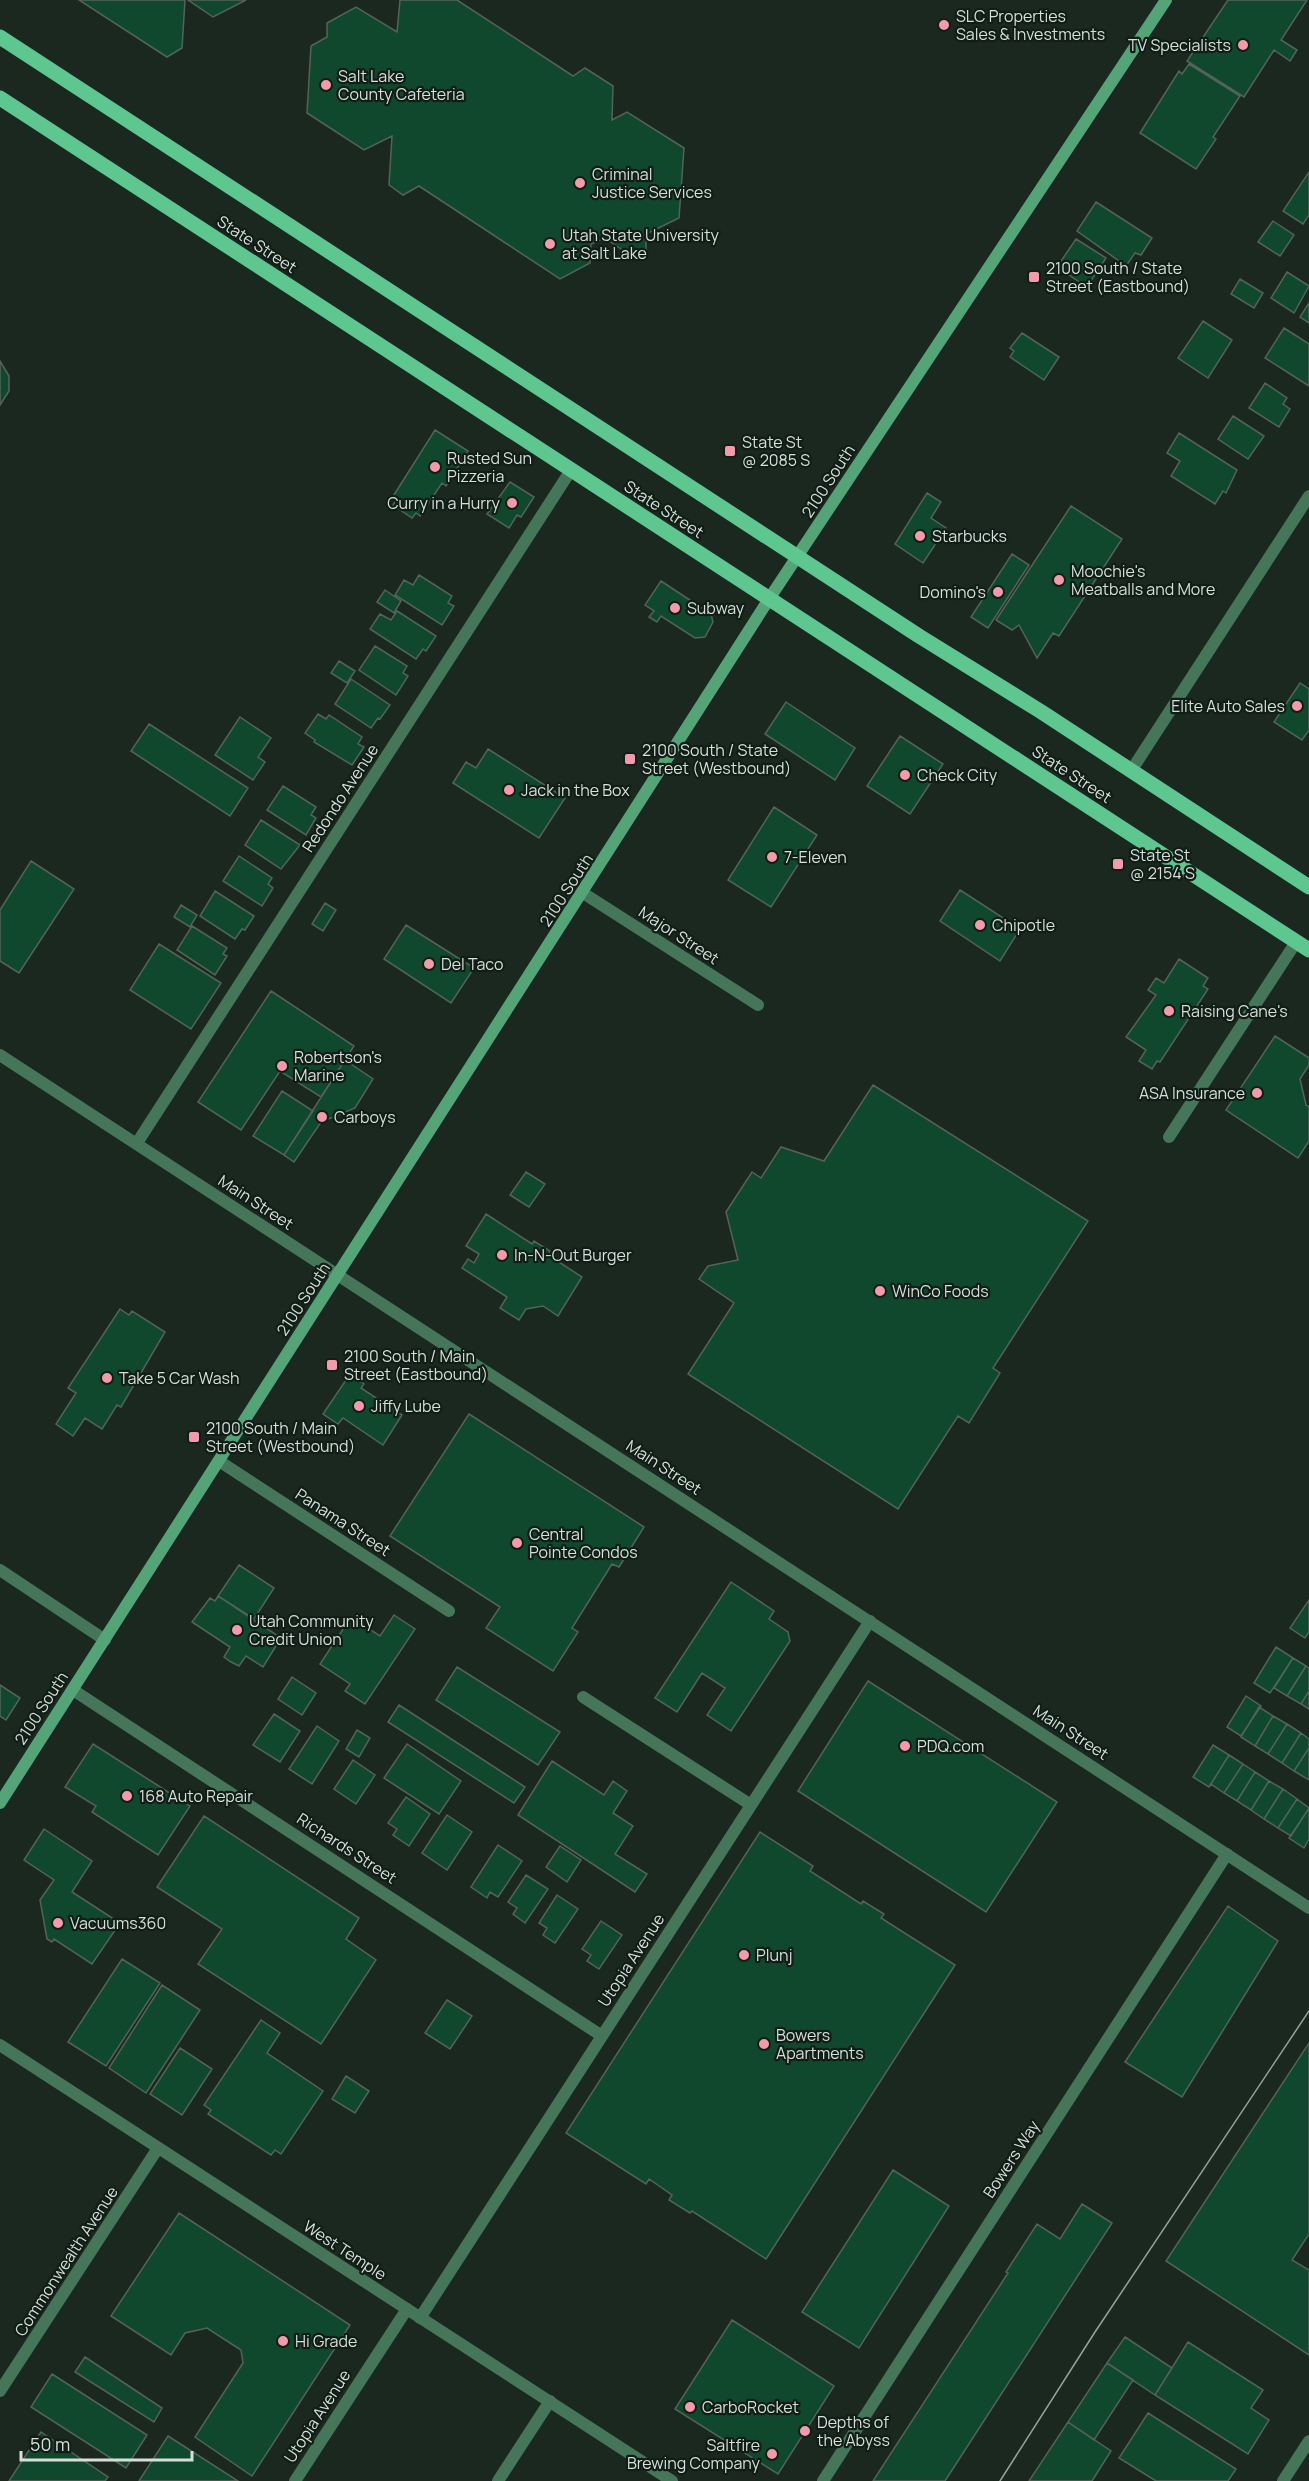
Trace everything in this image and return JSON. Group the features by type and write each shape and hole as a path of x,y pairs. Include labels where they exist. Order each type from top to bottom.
{"main road":[{"name":"2100 South","path":"0,1803 769,599 1167,0"},
{"name":"State Street","path":"0,37 1309,887"},
{"name":"State Street","path":"0,98 769,599 1302,939 1309,950"}],"street":[{"name":"Redondo Avenue","path":"137,1143 571,470"},
{"path":"1131,771 1309,496"},
{"name":"Major Street","path":"583,893 758,1005"},
{"path":"1169,1137 1302,939"},
{"name":"Main Street","path":"0,1055 1309,1908"},
{"name":"Panama Street","path":"219,1461 449,1611"},
{"path":"0,1570 105,1640"},
{"name":"Utopia Avenue","path":"420,2318 870,1621"},
{"name":"Richards Street","path":"73,1690 602,2036"},
{"path":"583,1697 751,1805"},
{"name":"Bowers Way","path":"823,2481 1227,1854"},
{"name":"West Temple","path":"0,2045 672,2481"},
{"name":"Commonwealth Avenue","path":"0,2391 158,2148"},
{"name":"Utopia Avenue","path":"295,2481 407,2309"},
{"path":"498,2481 550,2402"},
{"path":"1283,2481 1309,2441"}],"building":[{"path":"79,0 185,0 182,48 167,57"},
{"path":"188,0 246,0 213,17"},
{"path":"400,0 457,0 573,76 585,68 613,86 612,120 627,112 684,148 679,218 646,234 646,251 634,258 605,238 591,244 590,263 560,279 419,186 403,195 389,185 392,136 364,150 307,113 311,46 327,37 327,23 356,7 397,32"},
{"name":"TV Specialists","path":"1228,0 1307,0 1281,40 1297,50 1290,61 1274,50 1244,97 1187,61"},
{"name":"TV Specialists","path":"1189,64 1240,96 1213,137 1216,139 1196,169 1140,133 1179,71 1182,74"},
{"path":"1309,172 1309,215 1303,224 1283,211"},
{"path":"1096,202 1152,238 1141,255 1135,253 1126,266 1077,231"},
{"path":"1273,221 1294,235 1280,256 1258,242"},
{"path":"1076,239 1106,258 1087,287 1057,267"},
{"path":"1287,272 1309,286 1294,313 1271,298"},
{"path":"1240,279 1263,293 1254,308 1231,294"},
{"path":"1309,303 1309,323 1300,317"},
{"path":"1203,321 1232,340 1208,378 1178,358"},
{"path":"1284,328 1309,344 1309,386 1265,358"},
{"path":"1022,333 1059,357 1044,380 1010,357 1014,351 1010,348"},
{"path":"0,361 9,376 9,391 0,405"},
{"path":"1265,383 1287,398 1283,404 1290,409 1279,427 1249,408"},
{"path":"1233,416 1264,436 1248,459 1218,439"},
{"name":"Rusted Sun Pizzeria","path":"435,430 468,451 446,486 442,483 420,516 416,513 412,518 393,505 396,500 392,498"},
{"path":"1179,433 1237,470 1226,493 1223,491 1215,504 1171,476 1180,461 1167,453"},
{"path":"510,482 534,497 521,517 517,515 509,528 487,514"},
{"name":"Starbucks","path":"927,493 941,502 931,518 946,528 923,563 895,544"},
{"name":"Moochie's Meatballs and More","path":"1071,506 1122,539 1059,636 1053,633 1037,658 1019,625 1012,630 996,620"},
{"path":"1012,554 1029,565 988,628 971,617"},
{"path":"419,575 452,596 448,603 454,606 442,625 395,595 404,580 413,585"},
{"name":"Subway","path":"661,581 711,614 713,622 705,637 695,638 661,616 657,622 649,617 654,611 645,605"},
{"path":"385,590 401,601 394,613 377,602"},
{"path":"397,611 436,636 426,651 423,649 416,659 370,629 380,614 391,620"},
{"path":"375,646 407,666 403,673 408,676 396,695 359,670"},
{"path":"339,661 355,671 347,683 331,673"},
{"path":"351,679 390,705 371,728 335,704"},
{"name":"Elite Auto Sales","path":"1300,683 1309,689 1309,730 1302,740 1274,722"},
{"path":"786,702 855,748 835,780 765,734"},
{"path":"318,714 326,719 329,715 362,737 358,744 364,747 352,765 314,742 315,740 305,733"},
{"path":"240,717 271,738 258,757 265,762 253,780 215,755"},
{"path":"149,724 248,788 230,816 131,751"},
{"name":"Check City","path":"900,736 943,764 910,814 867,786"},
{"name":"Jack in the Box","path":"488,749 565,798 539,838 453,783 466,762 476,768"},
{"path":"283,786 316,807 311,815 316,818 306,835 267,810"},
{"name":"7-Eleven","path":"774,807 817,835 771,907 728,880"},
{"path":"261,820 300,845 281,869 245,845"},
{"path":"239,856 272,878 268,884 273,888 262,906 223,881"},
{"path":"31,861 74,889 19,973 0,961 0,910"},
{"name":"Chipotle","path":"960,890 1020,929 1000,961 940,921"},
{"path":"215,891 254,916 245,930 242,929 235,939 200,916"},
{"path":"325,903 336,910 323,931 312,924"},
{"path":"181,905 197,915 190,927 174,917"},
{"name":"Del Taco","path":"406,925 474,968 451,1003 384,959"},
{"path":"192,926 227,948 223,954 227,956 215,975 177,950"},
{"path":"159,944 221,983 191,1029 130,990"},
{"name":"Raising Cane's","path":"1179,959 1208,978 1203,986 1208,989 1160,1062 1157,1061 1152,1069 1139,1061 1146,1050 1126,1037 1156,995 1148,990 1156,978 1164,983"},
{"name":"Robertson's Marine","path":"271,991 354,1046 321,1097 280,1071 241,1130 198,1102"},
{"path":"1275,1036 1309,1058 1309,1065 1300,1079 1306,1105 1309,1107 1309,1141 1298,1158 1226,1110"},
{"name":"Carboys","path":"345,1060 373,1079 355,1108 321,1122 294,1162 284,1155"},
{"name":"WinCo Foods","path":"873,1085 1088,1221 993,1368 1000,1373 969,1423 958,1416 898,1509 688,1374 734,1303 699,1279 708,1266 738,1260 726,1212 752,1172 761,1178 781,1147 824,1161"},
{"path":"282,1091 313,1111 284,1155 253,1136"},
{"path":"526,1172 545,1184 529,1207 510,1195"},
{"path":"486,1214 532,1244 534,1241 550,1251 548,1255 582,1277 558,1316 543,1306 526,1309 519,1320 500,1308 507,1297 462,1268 468,1259 474,1263 479,1254 466,1246"},
{"name":"Take 5 Car Wash","path":"120,1309 129,1315 132,1311 165,1332 121,1407 117,1405 102,1429 85,1418 73,1436 56,1424 76,1393 68,1388"},
{"name":"Jiffy Lube","path":"350,1374 364,1384 361,1388 402,1415 383,1445 343,1418 338,1424 323,1414"},
{"name":"Central Pointe Condos","path":"469,1414 644,1527 619,1567 612,1564 572,1628 578,1632 553,1671 486,1628 500,1607 390,1536"},
{"path":"239,1565 274,1588 254,1619 218,1596"},
{"path":"731,1582 774,1611 769,1619 788,1632 790,1641 731,1731 707,1715 725,1688 702,1673 677,1712 655,1698"},
{"name":"Utah Community Credit Union","path":"218,1596 281,1638 263,1667 246,1656 239,1666 231,1662 224,1657 230,1647 192,1622 210,1598 215,1601"},
{"path":"1309,1600 1309,1632 1305,1638 1290,1628"},
{"path":"394,1615 415,1629 365,1704 345,1691 350,1684 320,1664 351,1617 380,1636"},
{"path":"1276,1647 1293,1658 1270,1693 1254,1683"},
{"path":"1293,1658 1306,1666 1287,1696 1274,1688"},
{"path":"1306,1666 1309,1668 1309,1691 1301,1704 1287,1696"},
{"path":"457,1667 560,1732 538,1765 436,1700"},
{"path":"292,1677 316,1693 302,1715 278,1699"},
{"path":"868,1681 1057,1802 986,1912 798,1791"},
{"path":"0,1685 20,1698 6,1720 0,1716"},
{"path":"1309,1691 1309,1709 1301,1704"},
{"path":"1246,1696 1261,1706 1241,1736 1227,1727"},
{"path":"399,1705 525,1787 514,1803 388,1722"},
{"path":"1259,1707 1273,1716 1255,1746 1241,1737"},
{"path":"274,1714 300,1731 280,1762 253,1745"},
{"path":"1273,1716 1287,1724 1268,1754 1255,1746"},
{"path":"1287,1724 1301,1733 1282,1763 1268,1754"},
{"path":"317,1726 339,1741 312,1784 289,1769"},
{"path":"357,1730 370,1738 359,1757 346,1749"},
{"path":"1301,1733 1309,1739 1309,1748 1294,1771 1282,1763"},
{"name":"168 Auto Repair","path":"93,1744 190,1806 158,1855 92,1812 96,1806 65,1787"},
{"path":"407,1744 461,1781 439,1814 384,1778"},
{"path":"1213,1745 1229,1755 1209,1787 1193,1777"},
{"path":"1309,1748 1309,1780 1294,1771"},
{"path":"1229,1755 1243,1764 1224,1793 1211,1784"},
{"path":"353,1760 375,1775 356,1804 334,1789"},
{"path":"552,1761 604,1795 613,1781 627,1791 613,1813 633,1826 615,1854 647,1874 635,1892 518,1815"},
{"path":"1243,1764 1255,1772 1237,1801 1224,1793"},
{"path":"1255,1772 1269,1781 1251,1810 1237,1801"},
{"path":"1269,1781 1283,1789 1264,1819 1251,1810"},
{"path":"1283,1789 1297,1799 1278,1828 1264,1819"},
{"path":"406,1797 430,1814 409,1846 393,1835 397,1829 388,1823"},
{"path":"1297,1799 1309,1808 1291,1836 1278,1828"},
{"path":"1309,1808 1309,1839 1304,1848 1289,1838"},
{"path":"447,1815 472,1832 447,1870 422,1853"},
{"path":"204,1816 359,1918 346,1939 376,1960 321,2044 198,1964 222,1929 157,1887"},
{"path":"44,1829 92,1861 72,1892 120,1923 92,1964 54,1939 52,1942 47,1939 40,1900 54,1880 24,1860"},
{"name":"Bowers Apartments","path":"760,1832 813,1866 810,1871 861,1904 863,1901 884,1914 881,1918 955,1965 766,2259 692,2211 690,2213 669,2200 672,2195 649,2179 646,2184 566,2133"},
{"path":"498,1845 522,1861 498,1897 490,1892 487,1898 471,1887"},
{"path":"560,1846 581,1860 567,1882 546,1867"},
{"path":"526,1875 548,1889 525,1923 513,1914 517,1908 508,1902"},
{"path":"557,1895 578,1909 555,1943 543,1935 547,1928 539,1923"},
{"path":"1228,1906 1278,1941 1182,2097 1125,2062"},
{"path":"601,1921 622,1935 599,1969 587,1961 591,1955 582,1949"},
{"path":"122,1959 160,1983 106,2066 68,2042"},
{"path":"162,1985 200,2010 146,2093 109,2068"},
{"path":"447,2000 472,2016 450,2049 425,2033"},
{"path":"261,2020 280,2033 267,2053 323,2091 281,2154 275,2150 271,2155 208,2114 211,2110 204,2105"},
{"path":"1309,2043 1309,2234 1292,2260 1309,2270 1309,2355 1166,2261"},
{"path":"180,2048 212,2069 182,2115 150,2094"},
{"path":"346,2076 369,2091 355,2113 332,2099"},
{"path":"893,2170 949,2206 859,2348 802,2312"},
{"path":"1082,2204 1112,2223 945,2481 873,2481 1008,2273 1006,2272 1037,2224 1060,2239"},
{"name":"Hi Grade","path":"179,2213 350,2325 252,2476 195,2437 243,2363 241,2350 207,2328 185,2333 171,2355 111,2316"},
{"path":"732,2320 834,2386 778,2474 675,2409"},
{"path":"1125,2337 1172,2368 1155,2395 1107,2363"},
{"path":"1188,2342 1263,2390 1251,2408 1269,2420 1248,2454 1155,2395"},
{"path":"85,2357 162,2408 154,2422 75,2372"},
{"path":"1107,2363 1133,2380 1094,2440 1068,2422"},
{"path":"52,2374 147,2435 126,2468 31,2407"},
{"path":"1148,2413 1236,2469 1228,2481 1156,2481 1119,2458"},
{"path":"1068,2422 1111,2451 1092,2481 1029,2481"},
{"path":"41,2432 108,2477 105,2481 9,2481"},
{"path":"168,2436 238,2481 139,2481"}],"tram line":[{"path":"1000,2481 1095,2332 1309,2011"}],"place":[{"name":"SLC Properties Sales & Investments","path":"944,25"},
{"name":"TV Specialists","path":"1243,45"},
{"name":"Salt Lake County Cafeteria","path":"326,85"},
{"name":"Criminal Justice Services","path":"580,183"},
{"name":"Utah State University at Salt Lake","path":"550,244"},
{"name":"2100 South / State Street (Eastbound)","path":"1034,277"},
{"name":"State St @ 2085 S","path":"730,451"},
{"name":"Rusted Sun Pizzeria","path":"435,467"},
{"name":"Curry in a Hurry","path":"512,503"},
{"name":"Starbucks","path":"920,536"},
{"name":"Moochie's Meatballs and More","path":"1059,580"},
{"name":"Domino's","path":"998,592"},
{"name":"Subway","path":"675,608"},
{"name":"Elite Auto Sales","path":"1297,706"},
{"name":"2100 South / State Street (Westbound)","path":"630,759"},
{"name":"Check City","path":"905,775"},
{"name":"Jack in the Box","path":"509,790"},
{"name":"7-Eleven","path":"772,857"},
{"name":"State St @ 2154 S","path":"1118,864"},
{"name":"Chipotle","path":"980,925"},
{"name":"Del Taco","path":"429,964"},
{"name":"Raising Cane's","path":"1169,1011"},
{"name":"Robertson's Marine","path":"282,1066"},
{"name":"ASA Insurance","path":"1257,1093"},
{"name":"Carboys","path":"322,1117"},
{"name":"In-N-Out Burger","path":"502,1255"},
{"name":"WinCo Foods","path":"880,1291"},
{"name":"2100 South / Main Street (Eastbound)","path":"332,1365"},
{"name":"Take 5 Car Wash","path":"107,1378"},
{"name":"Jiffy Lube","path":"359,1406"},
{"name":"2100 South / Main Street (Westbound)","path":"194,1437"},
{"name":"Central Pointe Condos","path":"517,1543"},
{"name":"Utah Community Credit Union","path":"237,1630"},
{"name":"PDQ.com","path":"905,1746"},
{"name":"168 Auto Repair","path":"127,1796"},
{"name":"Vacuums360","path":"58,1923"},
{"name":"Plunj","path":"744,1955"},
{"name":"Bowers Apartments","path":"764,2044"},
{"name":"Hi Grade","path":"283,2341"},
{"name":"CarboRocket","path":"690,2407"},
{"name":"Depths of the Abyss","path":"805,2431"},
{"name":"Saltfire Brewing Company","path":"772,2454"}]}
